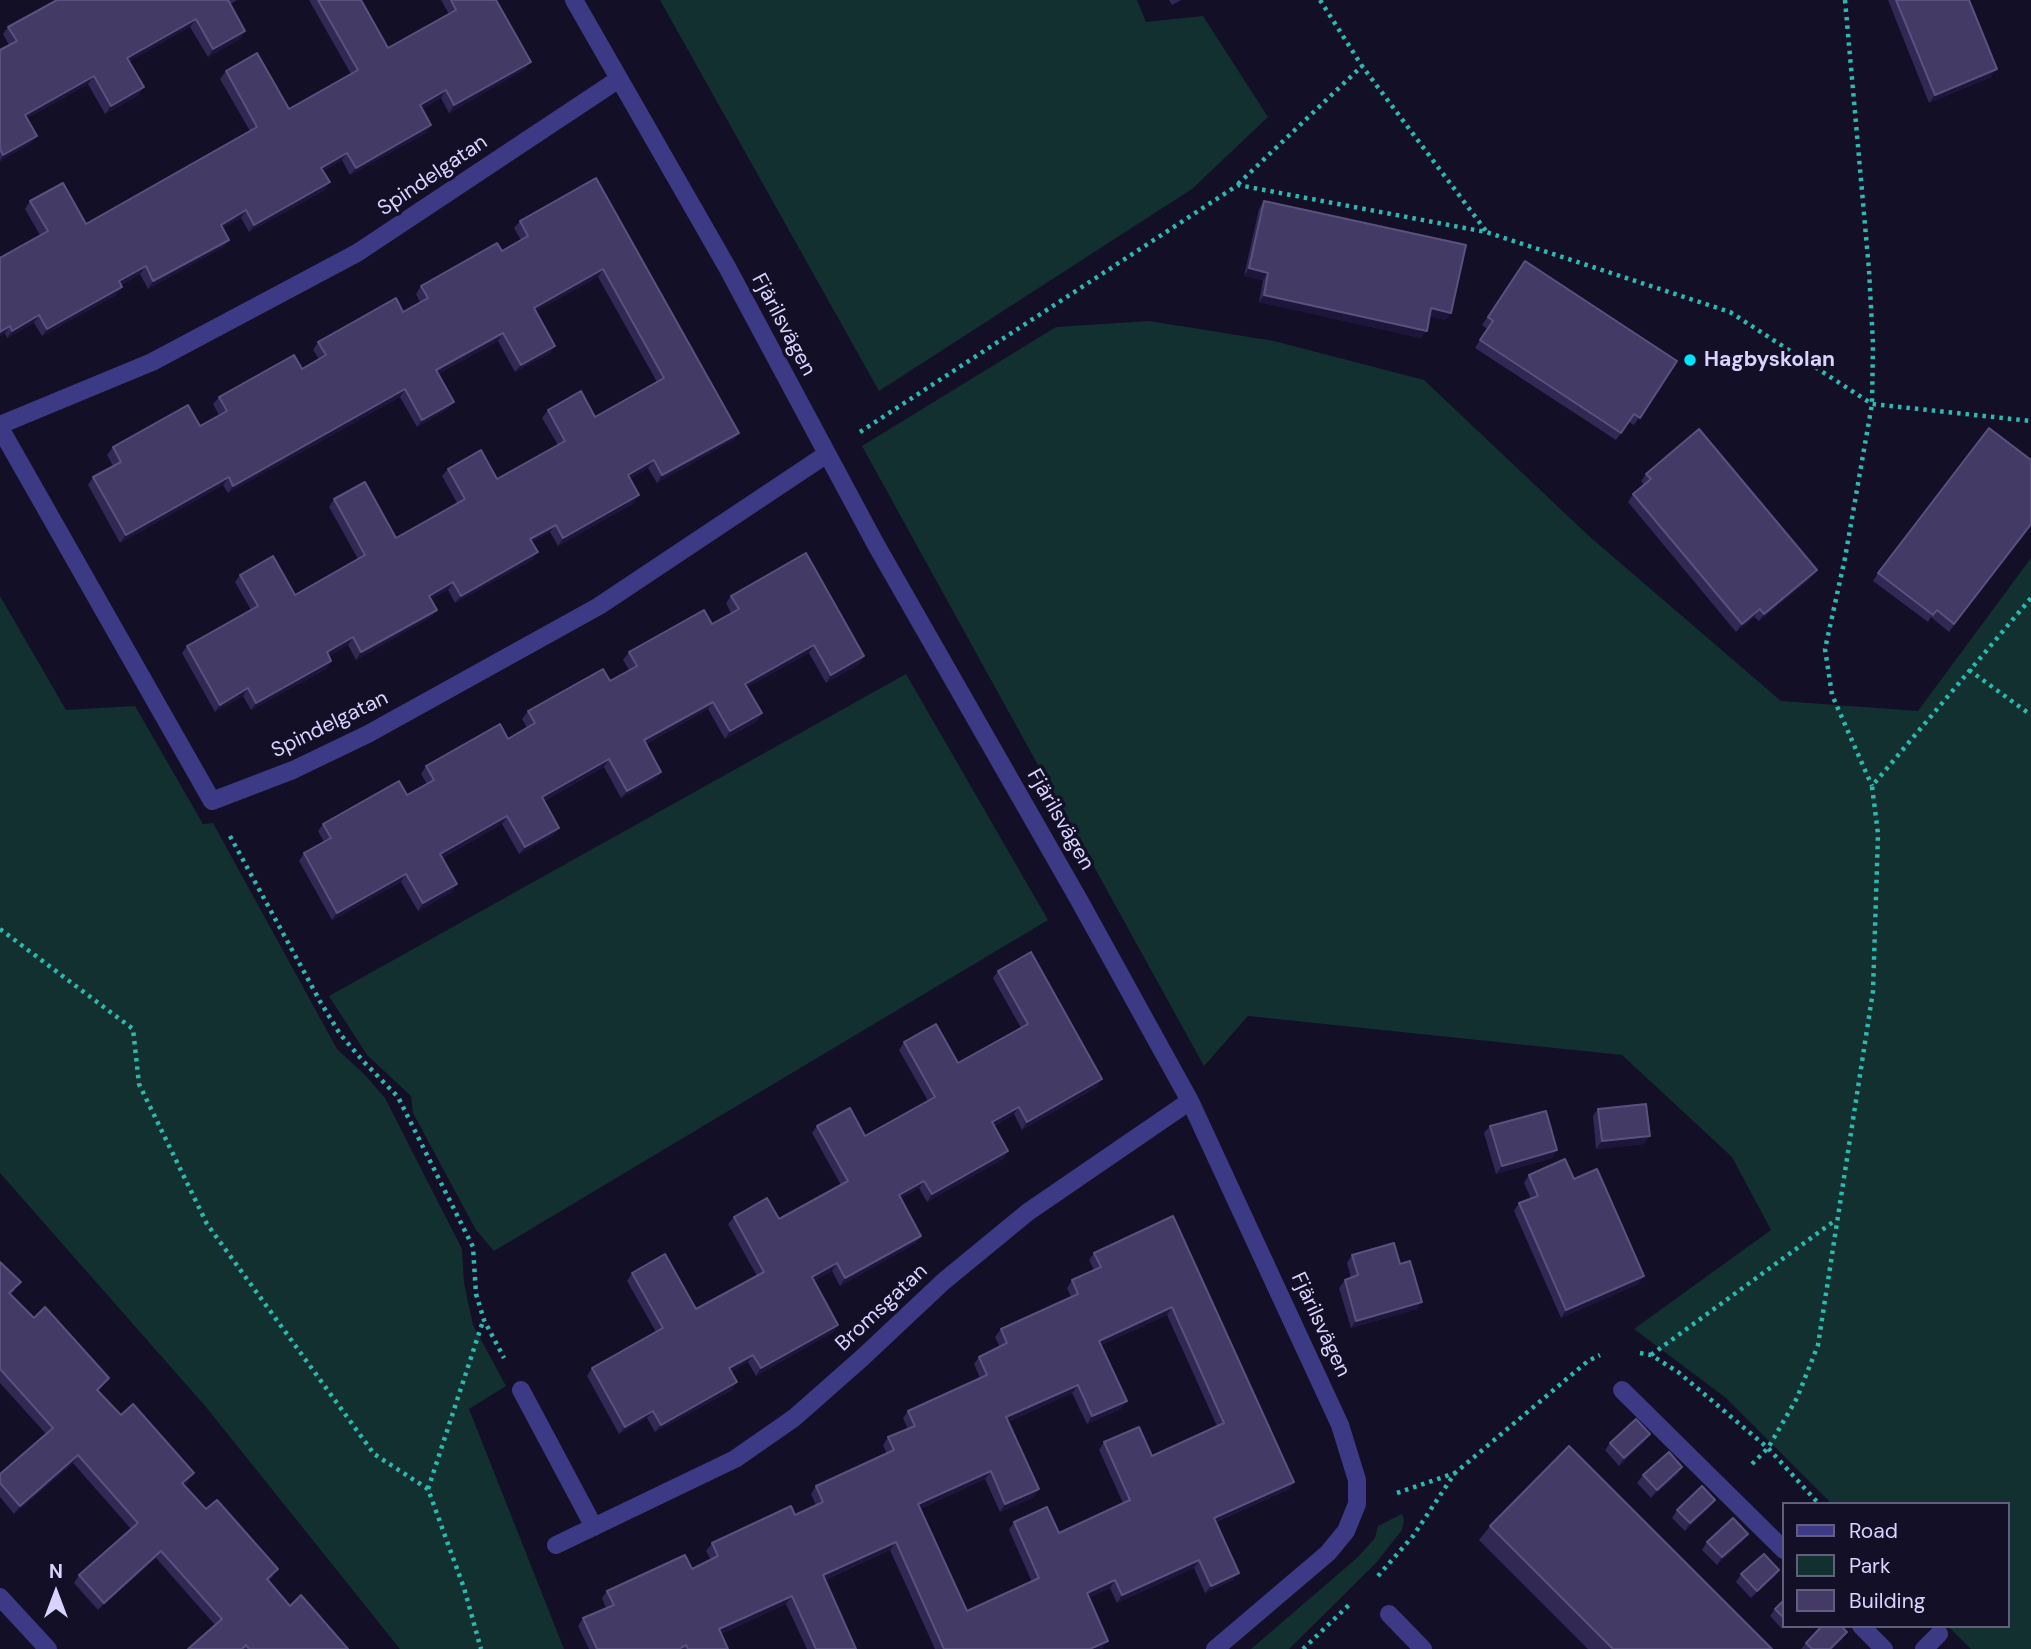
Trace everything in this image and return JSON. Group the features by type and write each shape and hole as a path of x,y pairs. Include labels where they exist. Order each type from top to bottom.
{"street":[{"name":"Fjärilsvägen","path":"574,0 727,267 875,543 1079,900 1189,1101 1340,1425 1357,1480 1357,1504"},
{"name":"Spindelgatan","path":"619,79 357,253 152,362 0,426 212,801 293,770 368,734 600,606 827,454"},
{"name":"Bromsgatan","path":"556,1545 735,1459 794,1418 944,1281 1028,1212 1189,1101"},
{"path":"522,1390 594,1527"},
{"path":"1622,1390 1783,1549"},
{"path":"1215,1649 1328,1553 1346,1531 1357,1504"},
{"path":"0,1597 48,1649"},
{"path":"1389,1614 1423,1649"},
{"path":"1863,1628 1884,1649"},
{"path":"1924,1649 1939,1634"}],"path":[{"path":"1320,0 1362,66 1486,232"},
{"path":"1768,1448 1797,1398 1818,1345 1872,991 1878,834 1872,786 1832,695 1825,649 1845,558 1872,404 1873,344 1869,270 1845,0"},
{"path":"827,454 1238,185 1362,66"},
{"path":"1238,185 1486,232 1730,312 1872,404 2031,421"},
{"path":"1872,786 2031,598"},
{"path":"1969,670 2031,715"},
{"path":"212,801 340,1034 398,1097 473,1247 476,1294 484,1320 522,1390"},
{"path":"0,929 133,1029 139,1084 207,1224 374,1454 428,1489 464,1588 481,1649"},
{"path":"1651,1355 1838,1219"},
{"path":"428,1489 484,1320"},
{"path":"1373,1581 1413,1536 1455,1473 1588,1361 1609,1351"},
{"path":"1629,1351 1651,1355 1678,1372 1768,1448 1817,1502"},
{"path":"1357,1504 1455,1473"},
{"path":"1303,1649 1357,1598"}],"green space":[{"path":"660,0 1137,0 1146,22 1203,16 1268,117 1192,189 879,391"},
{"path":"1149,321 1274,341 1424,380 1590,537 1781,701 1918,711 2031,558 2031,1649 1971,1649 1950,1628 2010,1628 2010,1502 1830,1502 1726,1398 1634,1329 1771,1230 1732,1157 1622,1055 1248,1016 1204,1066 862,446 1056,327"},
{"path":"0,596 66,710 135,706 203,824 213,823 337,1049 385,1098 462,1249 464,1283 473,1325 506,1386 469,1409 564,1649 400,1649 206,1407 0,1173"},
{"path":"906,674 1048,920 494,1251 476,1230 413,1113 411,1096 367,1055 329,996"},
{"path":"1402,1514 1402,1530 1376,1563 1289,1649 1251,1649 1358,1557 1375,1538 1378,1526"}],"building":[{"path":"57,0 228,0 245,31 213,49 196,19 127,58 144,87 111,106 94,76 25,115 37,136 3,155 0,149 0,50 17,41 8,27"},
{"path":"318,0 361,0 388,48 456,10 451,0 496,0 531,62 454,105 446,90 420,105 431,125 356,168 347,153 321,168 330,182 254,225 246,210 221,225 229,240 153,281 146,266 119,281 122,287 47,329 39,315 12,331 10,326 0,332 0,258 48,231 30,201 63,183 86,224 257,127 226,71 257,53 289,109 358,70"},
{"path":"1896,0 1969,0 1997,69 1935,95"},
{"path":"596,178 739,433 662,475 654,460 628,475 639,495 563,538 556,525 530,539 538,552 461,596 453,582 429,596 437,610 361,652 353,637 327,652 331,661 256,703 248,688 220,705 187,646 258,606 240,575 273,556 295,595 365,555 334,499 365,482 396,538 465,499 448,469 481,450 497,479 565,441 548,410 581,391 595,417 664,378 603,269 534,308 555,346 521,365 503,333 436,370 454,402 422,420 405,389 233,486 229,477 126,535 93,477 121,462 113,447 188,405 200,426 227,411 219,397 294,355 302,369 326,355 318,342 396,298 403,312 428,298 421,286 497,243 502,251 528,236 520,221"},
{"path":"1264,201 1466,245 1451,313 1431,308 1427,331 1264,295 1268,273 1249,268"},
{"path":"1525,261 1677,361 1640,418 1634,414 1621,433 1480,340 1493,321 1488,317"},
{"path":"1989,428 2031,460 2031,524 1954,624 1937,610 1933,615 1878,573"},
{"path":"1699,429 1817,570 1764,614 1760,609 1742,624 1633,494 1651,479 1646,474"},
{"path":"806,553 864,656 831,675 814,645 745,684 762,713 730,731 713,702 644,740 661,772 627,791 609,759 542,797 559,828 525,847 507,816 440,854 457,884 423,903 406,874 337,913 304,853 331,838 323,824 399,781 407,795 434,780 426,766 500,724 508,739 535,723 528,711 603,669 610,681 637,666 629,652 704,610 712,624 739,609 731,596"},
{"path":"1031,952 1102,1079 1027,1122 1019,1107 992,1122 1008,1151 932,1194 924,1181 899,1195 921,1236 845,1278 837,1263 812,1277 838,1325 761,1368 753,1355 729,1368 737,1382 661,1425 653,1411 625,1427 592,1368 663,1328 632,1273 665,1254 696,1309 764,1272 734,1217 767,1198 779,1219 848,1181 817,1126 850,1108 865,1136 935,1097 904,1042 936,1024 958,1063 1028,1024 998,971"},
{"path":"1646,1104 1650,1136 1602,1141 1598,1109"},
{"path":"1546,1111 1557,1150 1502,1166 1490,1126"},
{"path":"1565,1159 1574,1179 1597,1169 1644,1276 1566,1310 1519,1203 1538,1196 1529,1175"},
{"path":"1173,1216 1294,1482 1214,1518 1239,1573 1211,1586 1199,1560 1122,1595 1115,1580 1087,1593 1108,1641 1090,1649 944,1649 896,1542 823,1575 856,1649 816,1649 792,1596 719,1629 728,1649 688,1649 686,1645 679,1649 597,1649 583,1618 614,1605 607,1591 685,1555 692,1569 718,1556 712,1543 791,1506 795,1515 823,1502 816,1486 894,1450 888,1437 915,1426 908,1411 987,1375 979,1357 1007,1343 1001,1329 1078,1294 1072,1280 1101,1267 1094,1253","holes":["1172,1307 1224,1423 1152,1456 1139,1427 1104,1442 1130,1500 1059,1533 1047,1507 1014,1522 1039,1578 967,1611 918,1504 991,1471 1005,1504 1039,1489 1006,1417 1078,1385 1092,1416 1127,1401 1099,1341"]},
{"path":"1394,1243 1400,1264 1410,1261 1422,1302 1356,1321 1345,1280 1358,1275 1352,1255"},
{"path":"0,1262 21,1282 9,1293 34,1318 45,1307 109,1378 97,1390 121,1415 133,1404 194,1473 182,1483 206,1509 217,1500 278,1569 267,1579 290,1606 301,1595 348,1649 249,1649 246,1645 242,1649 188,1649 222,1619 161,1551 104,1603 79,1575 138,1523 78,1455 20,1506 0,1483 0,1474 53,1428 0,1369"},
{"path":"1636,1419 1650,1434 1624,1458 1610,1443"},
{"path":"1569,1446 1772,1649 1613,1649 1490,1526"},
{"path":"1669,1452 1682,1467 1657,1490 1643,1475"},
{"path":"1702,1486 1715,1500 1690,1523 1677,1510"},
{"path":"1733,1518 1748,1534 1722,1557 1707,1542"},
{"path":"1764,1554 1779,1570 1757,1591 1741,1574"},
{"path":"1783,1601 1783,1617 1775,1609"},
{"path":"1820,1628 1843,1628 1847,1632 1830,1649 1812,1649 1806,1643"}],"place":[{"name":"Hagbyskolan","path":"1690,360"}]}
